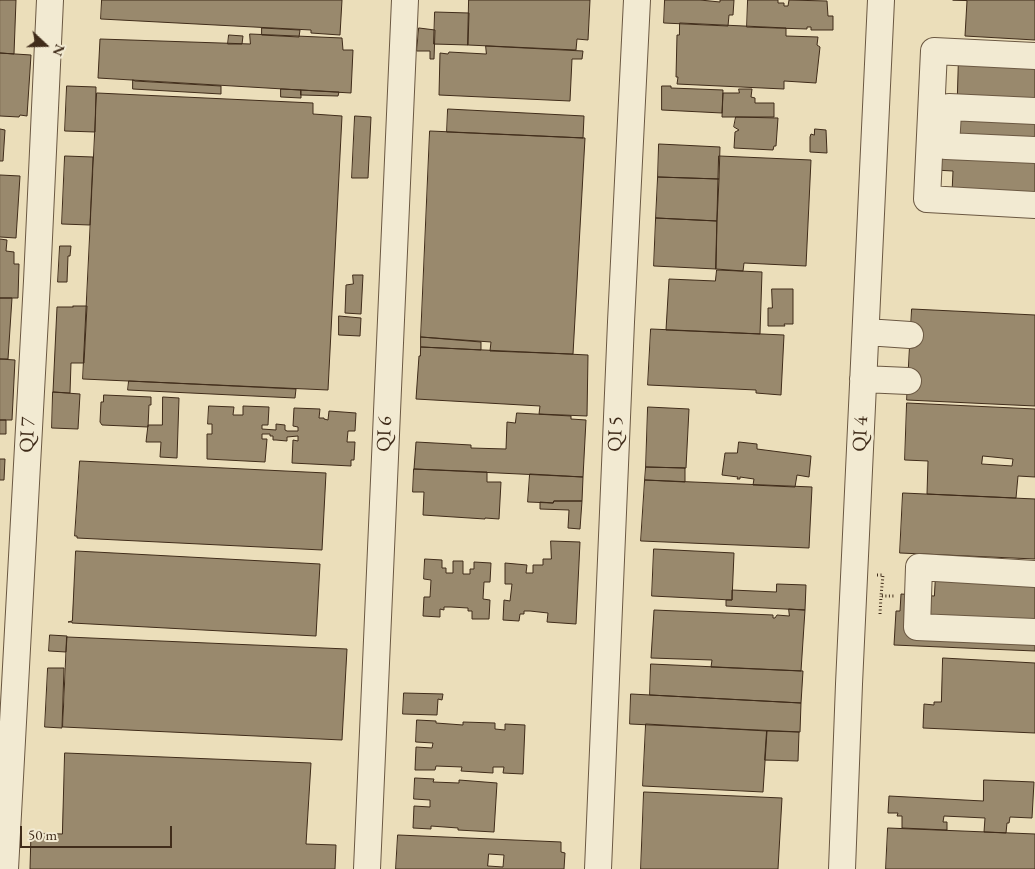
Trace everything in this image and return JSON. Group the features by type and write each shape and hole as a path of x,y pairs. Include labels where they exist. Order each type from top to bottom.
{"street":[{"name":"QI 7","path":"4,869 37,281 50,0"},
{"name":"QI 6","path":"367,869 405,0"},
{"name":"QI 5","path":"598,869 621,322 637,0"},
{"name":"QI 4","path":"842,869 881,0"},
{"path":"1035,56 934,51 927,199 1035,205"},
{"path":"951,52 946,146 1035,150"},
{"path":"949,107 1035,111"},
{"path":"866,332 910,335"},
{"path":"863,379 908,381"},
{"path":"1035,574 919,567 917,627 1035,632"}],"path":[{"path":"880,614 881,596"}],"building":[{"path":"0,0 16,0 14,54 0,53"},
{"path":"102,0 342,0 340,35 311,33 311,30 101,19"},
{"path":"469,0 590,0 588,40 577,39 576,50 468,45"},
{"path":"665,0 720,2 720,0 734,0 733,15 729,15 728,26 664,23"},
{"path":"748,0 778,0 778,3 784,3 784,6 788,6 789,0 827,1 828,16 833,16 833,30 811,30 811,27 807,27 807,29 747,27"},
{"path":"953,0 1035,0 1035,40 965,36 967,1"},
{"path":"435,12 469,13 468,45 434,44"},
{"path":"680,23 786,28 786,36 818,37 817,45 820,47 816,83 784,81 784,89 677,84 677,35 679,35"},
{"path":"262,28 300,30 299,37 262,35"},
{"path":"419,28 435,30 434,59 430,59 430,51 417,51"},
{"path":"250,34 342,38 343,50 353,50 351,93 98,78 100,39 250,44"},
{"path":"229,35 243,36 242,44 228,44"},
{"path":"486,46 583,51 582,59 572,59 570,101 439,95 440,53 486,54"},
{"path":"0,53 31,55 27,116 0,116"},
{"path":"959,54 1035,60 1035,193 952,193 953,171 917,169 941,94 957,95"},
{"path":"133,80 221,86 221,94 133,89"},
{"path":"67,86 96,87 95,132 65,131"},
{"path":"662,86 723,90 722,113 662,110"},
{"path":"281,89 301,90 301,98 281,97"},
{"path":"739,89 752,89 751,97 755,98 755,103 774,103 774,117 722,117 723,93 739,93"},
{"path":"301,90 339,92 338,96 301,95"},
{"path":"97,93 313,103 313,114 342,116 328,390 83,379"},
{"path":"448,109 584,116 583,138 447,132"},
{"path":"355,116 371,117 368,178 352,178"},
{"path":"736,117 778,118 776,146 774,146 773,150 734,148 735,132 739,130 734,127"},
{"path":"0,129 5,130 3,161 0,161"},
{"path":"815,129 826,130 827,153 810,152 810,137 811,134 814,135"},
{"path":"430,131 585,138 573,354 490,351 491,342 421,337"},
{"path":"659,144 720,147 719,179 658,177"},
{"path":"65,156 93,157 90,225 62,224"},
{"path":"719,156 811,160 806,266 744,263 743,271 716,269"},
{"path":"0,175 20,176 16,238 0,237"},
{"path":"658,177 719,179 717,221 656,218"},
{"path":"656,218 717,221 716,269 654,266"},
{"path":"0,239 7,240 6,251 14,252 14,264 19,264 18,298 0,298"},
{"path":"60,246 71,246 70,256 68,256 67,282 58,282"},
{"path":"717,270 762,272 760,334 666,330 669,279 715,281"},
{"path":"353,275 363,275 361,314 345,313 346,285 353,284"},
{"path":"772,289 793,289 793,324 768,326 768,308 772,308"},
{"path":"0,298 12,298 8,359 0,359"},
{"path":"87,306 84,363 71,363 70,393 53,392 57,307"},
{"path":"912,309 1035,315 1035,406 907,400"},
{"path":"339,316 361,318 360,336 339,335"},
{"path":"651,329 784,335 781,395 756,393 756,390 648,385"},
{"path":"421,337 481,342 481,350 421,347"},
{"path":"421,347 588,355 587,416 539,414 540,406 416,399"},
{"path":"0,359 15,360 12,420 0,420"},
{"path":"129,381 296,389 295,398 128,390"},
{"path":"53,392 80,394 78,429 52,428"},
{"path":"104,395 151,397 148,427 102,425 100,422 101,402 103,402"},
{"path":"163,397 179,398 177,458 160,457 161,442 146,442 148,425 162,425"},
{"path":"907,403 1035,409 1035,477 1018,476 1016,498 927,494 928,461 905,460","holes":["983,456 1013,459 1012,466 982,464"]},
{"path":"209,406 234,407 233,415 243,415 243,406 269,407 268,425 262,425 262,429 276,430 276,424 285,425 285,430 287,431 298,431 298,427 293,426 294,408 320,409 319,418 328,420 329,411 356,413 355,431 348,431 347,442 355,442 354,460 351,460 351,466 292,463 293,440 298,441 298,436 287,437 287,441 273,440 273,436 270,436 270,434 262,434 262,439 267,439 265,462 207,459 207,434 212,434 212,424 208,424"},
{"path":"648,407 689,409 686,468 646,467"},
{"path":"517,413 571,416 571,419 586,420 583,477 414,469 416,442 471,445 471,448 506,449 507,422 515,423"},
{"path":"0,420 6,420 6,434 0,434"},
{"path":"739,442 757,444 757,449 811,456 809,477 797,475 795,487 753,485 754,479 740,477 740,479 737,479 738,477 722,475 725,453 737,453"},
{"path":"0,459 5,459 4,480 0,480"},
{"path":"80,461 326,473 322,550 77,538 75,536"},
{"path":"646,467 685,468 685,482 645,480"},
{"path":"414,469 487,472 487,482 501,482 499,519 423,515 424,492 413,492"},
{"path":"530,474 583,477 582,501 528,502"},
{"path":"645,480 812,487 809,548 641,541"},
{"path":"903,493 1035,499 1035,559 900,553"},
{"path":"554,501 582,501 580,529 568,528 569,510 540,509 540,502 553,503"},
{"path":"551,541 580,542 576,624 547,622 548,613 530,611 524,611 524,614 520,614 519,621 503,620 504,600 510,601 512,584 505,584 505,563 527,565 526,573 533,573 533,565 543,565 543,559 551,559"},
{"path":"654,549 734,553 732,600 652,596"},
{"path":"76,551 320,564 316,636 68,622 72,621"},
{"path":"425,559 442,560 442,568 446,568 446,573 453,573 453,561 463,561 463,574 470,574 470,569 474,569 474,562 491,563 490,582 484,582 483,599 490,600 489,619 472,619 472,611 468,611 468,608 451,607 444,607 444,610 440,609 440,617 423,616 424,597 430,597 431,580 424,579"},
{"path":"936,574 1035,581 1035,651 894,645 896,611 900,611 901,594 934,596"},
{"path":"777,584 806,585 805,610 726,606 726,600 732,600 732,590 776,592"},
{"path":"789,609 805,610 801,671 711,667 712,660 651,658 654,610 773,615 773,618 775,618 777,615 789,616"},
{"path":"50,635 67,636 66,652 49,651"},
{"path":"67,637 347,649 342,740 63,727"},
{"path":"943,658 1035,663 1035,733 923,728 924,704 934,705 934,702 941,702"},
{"path":"651,664 803,671 801,703 650,695"},
{"path":"48,668 64,668 62,728 45,727"},
{"path":"404,693 443,694 442,700 438,699 437,715 403,714"},
{"path":"631,694 801,703 800,732 630,724"},
{"path":"417,720 463,725 463,722 495,723 495,729 505,730 505,724 525,725 523,774 503,773 504,767 493,767 493,773 461,771 462,767 436,766 435,770 415,770 416,747 432,748 433,743 416,742"},
{"path":"646,724 767,731 763,792 643,786"},
{"path":"767,731 799,732 798,761 765,760"},
{"path":"65,753 311,763 306,844 336,845 335,869 30,869 31,833 62,834"},
{"path":"415,778 434,779 433,782 459,783 459,780 497,783 494,832 431,826 431,829 413,828 414,806 430,807 430,800 414,799"},
{"path":"984,780 1034,782 1032,818 1010,817 1006,833 984,832 985,818 944,816 943,822 947,822 947,830 902,828 902,816 897,816 898,813 888,813 889,796 983,801"},
{"path":"644,792 782,798 778,869 641,869"},
{"path":"888,828 1035,834 1035,869 886,869"},
{"path":"398,835 561,842 561,852 565,853 564,869 396,869","holes":["489,854 504,855 503,867 488,866"]}]}
